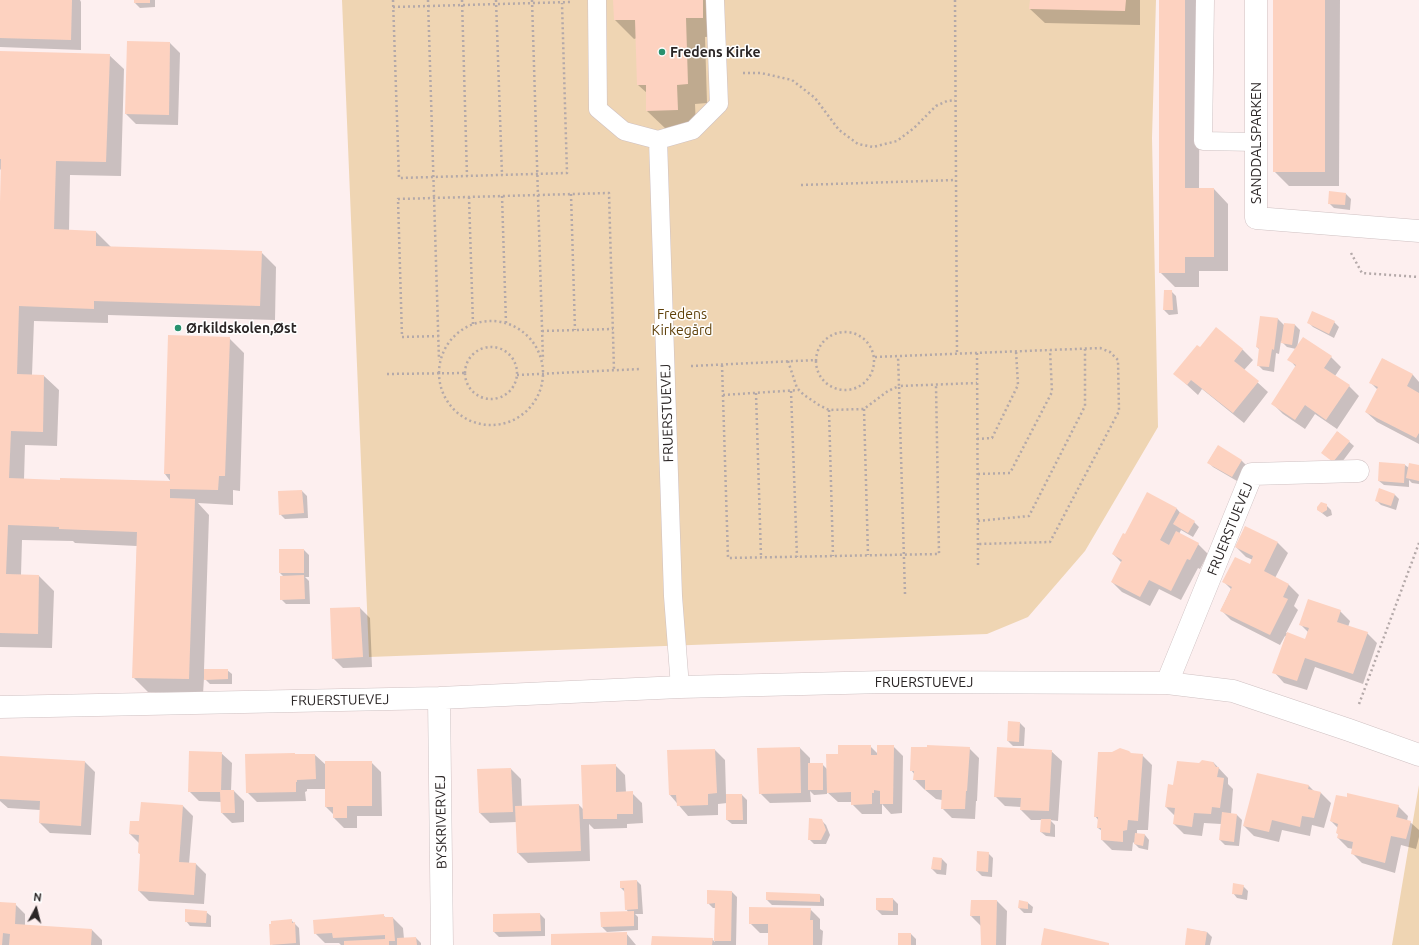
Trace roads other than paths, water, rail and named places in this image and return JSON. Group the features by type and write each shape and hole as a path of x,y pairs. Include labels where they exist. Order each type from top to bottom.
{"street":[{"name":"SANDDALSPARKEN","path":"1256,0 1256,218 1419,231"},
{"name":"FRUERSTUEVEJ","path":"1167,683 1252,474 1358,470"},
{"name":"FRUERSTUEVEJ","path":"0,707 439,698 680,687 885,682 1167,683 1233,691 1419,755"},
{"name":"BYSKRIVERVEJ","path":"439,698 442,945"}],"lane":[{"path":"597,1 598,109 624,131 658,140 693,130 719,104 715,0"},
{"path":"1205,0 1203,141 1255,142"},
{"name":"FRUERSTUEVEJ","path":"658,140 673,596 680,687"}],"place":[{"name":"Fredens Kirke","path":"662,52"},
{"name":"Ørkildskolen,Øst","path":"178,328"}],"park label":[{"name":"Fredens Kirkegård","path":"682,322"}]}
